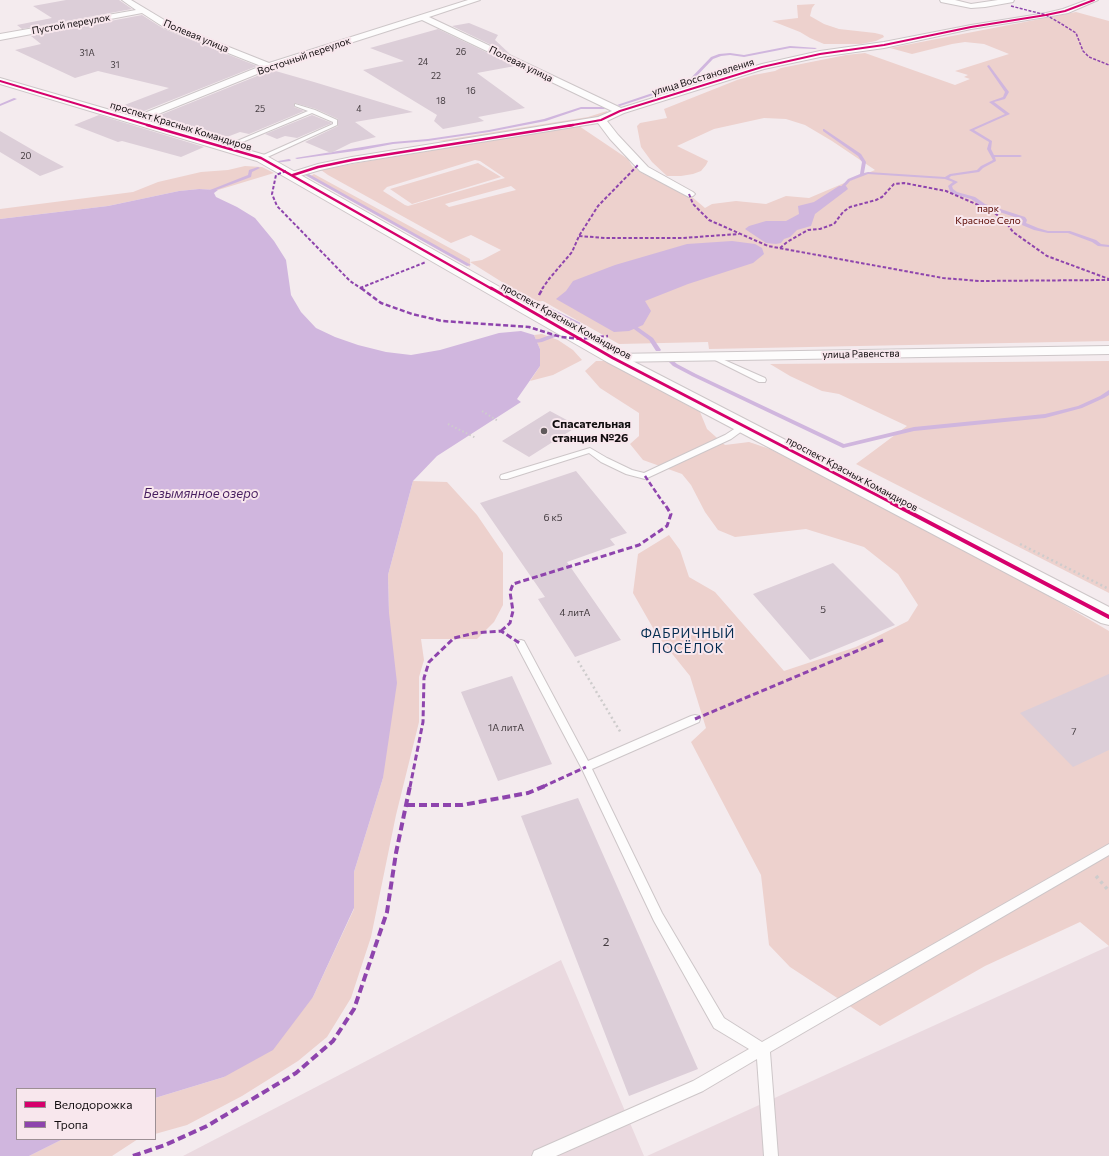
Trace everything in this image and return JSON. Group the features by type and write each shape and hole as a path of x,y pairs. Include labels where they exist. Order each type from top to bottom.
{"street":[{"name":"Полевая улица","path":"126,0 168,26 269,66"},
{"name":"Восточный переулок","path":"136,120 269,66 476,0"},
{"path":"944,0 972,2 985,5 1010,0"},
{"name":"улица Восстановления","path":"293,175 318,167 352,160 601,120 620,112 762,67 820,54 884,45 971,27 1046,15 1065,11 1094,0"},
{"path":"952,9 972,2"},
{"path":"972,2 987,12"},
{"name":"Пустой переулок","path":"0,37 142,11"},
{"name":"Полевая улица","path":"422,17 620,112"},
{"name":"проспект Красных Командиров","path":"0,81 261,158 613,358 1109,617"},
{"path":"601,120 614,137 644,169 689,194"},
{"name":"улица Равенства","path":"613,358 1109,350"}],"lane":[{"path":"261,158 335,125 335,121 297,105"},
{"path":"226,147 313,111"},
{"path":"713,357 762,380"},
{"path":"504,478 590,450 604,460 629,472 645,476 728,437 744,426"},
{"path":"521,644 586,767 658,917 718,1023 763,1050"},
{"path":"586,767 696,719"},
{"path":"539,1156 698,1086 763,1050 1109,849"},
{"path":"763,1050 771,1156"}],"path":[{"path":"482,411 498,420"},
{"path":"448,424 476,438"},
{"path":"578,661 606,705 629,748"}],"shaded area":[{"path":"1109,946 1109,1156 647,1156"},
{"path":"561,960 644,1156 183,1156"}],"green space":[{"path":"815,4 812,8 810,16 824,24 839,29 875,33 883,35 884,37 876,41 861,44 824,44 800,32 772,21 798,18 797,5"},
{"name":"парк Красное Село","path":"1076,12 1109,21 1109,341 709,349 708,342 619,344 543,301 534,302 470,262 482,260 501,250 471,235 451,243 321,170 579,126 628,159 632,166 642,173 691,196 705,208 712,204 736,201 766,204 786,196 809,198 875,170 805,125 786,119 764,118 714,129 677,146 708,161 701,171 693,174 667,176 652,162 641,147 637,126 640,123 667,118 664,109 737,80 775,71 781,68 846,55 865,53 955,85 970,79 964,77 968,75 955,71 1009,54 984,44 965,42 912,54 890,48","holes":["475,160 480,161 505,178 408,206 383,191 387,187","511,186 516,190 449,207 445,204"]},
{"path":"607,111 608,113 599,118 460,141 438,141 588,117"},
{"path":"478,163 501,177 412,204 390,189"},
{"path":"245,166 262,167 274,173 218,190 199,189 179,191 108,206 0,219 0,209 133,192 158,182 201,172 228,170"},
{"path":"314,174 470,259 470,267 309,177"},
{"path":"542,334 558,340 573,350 582,360 553,375 530,381 540,366 540,349 534,335"},
{"path":"596,361 605,361 625,368 634,376 700,412 707,429 725,445 749,442 770,449 1006,571 1109,631 1109,946 1080,922 985,966 880,1026 790,967 769,945 761,875 691,742 706,728 690,676 657,635 633,593 638,554 669,535 680,550 689,577 715,592 784,671 856,647 908,621 918,605 898,574 864,547 806,529 735,537 718,530 705,512 691,485 682,474 643,460 630,444 639,436 639,413 600,388 585,371"},
{"path":"1109,361 1109,593 856,464 907,426 839,394 822,391 790,376 770,364"},
{"path":"413,481 447,482 477,515 503,553 503,605 494,622 477,639 421,639 424,660 419,677 419,722 396,815 371,937 351,998 327,1037 298,1061 242,1096 187,1125 156,1134 156,1098 224,1077 313,997 354,909 354,872 383,778 389,613 388,575"},
{"path":"61,1140 136,1140 112,1156 29,1156"}],"water":[{"path":"839,186 846,186 848,189 815,214 811,226 797,230 790,237 784,239 781,243 766,243 745,229 749,226 766,221 786,221 799,214 798,206 814,202"},
{"name":"Безымянное озеро","path":"199,189 218,190 214,193 216,197 255,218 274,241 286,260 291,295 301,312 316,328 335,337 358,345 386,352 411,355 440,350 499,333 521,331 534,335 540,349 540,366 517,399 521,402 437,456 413,481 388,575 389,613 397,683 383,778 354,872 354,908 313,997 273,1050 224,1077 156,1098 156,1088 16,1088 16,1140 61,1140 29,1156 0,1156 0,219 108,206 179,191"},
{"path":"732,241 755,244 762,248 764,254 753,263 688,284 645,301 651,311 643,325 629,331 614,332 556,299 566,291 573,281 615,265 687,244"},
{"path":"540,303 582,324 577,326 562,317 535,305"}],"building":[{"path":"66,0 119,0 132,9 22,29 17,25 52,18 33,6"},
{"path":"142,15 164,29 257,66 134,115 114,109 169,88 98,71 75,78 15,50 41,44 31,36"},
{"path":"469,23 498,35 495,40 510,54 452,26"},
{"path":"438,29 515,66 477,73 525,108 478,117 484,121 443,129 434,121 437,115 363,70 404,61 370,48"},
{"path":"272,70 413,112 355,122 376,137 351,143 331,153 305,142 338,126 338,119 316,109 295,103 294,107 304,111 249,134 240,132 219,140 148,120"},
{"path":"99,115 204,147 181,157 122,141 118,142 74,125"},
{"path":"312,115 332,123 297,138 285,136 277,139 265,134"},
{"path":"0,131 64,167 40,176 0,152"},
{"name":"Спасательная станция №26","path":"550,411 578,426 529,457 502,441"},
{"path":"576,471 627,533 610,539 615,545 567,562 621,640 575,657 538,599 545,597 480,503"},
{"path":"833,563 895,625 810,660 753,594"},
{"path":"1109,674 1109,750 1073,767 1020,713"},
{"path":"512,676 552,764 498,781 461,692"},
{"path":"578,798 698,1069 629,1096 521,816"}],"waterway":[{"path":"619,105 689,82 712,58 720,55 730,54 744,56 790,47 815,48"},
{"path":"946,178 950,175 978,171 995,160 989,149 991,142 971,130 1008,114 991,102 1004,98 1007,92 989,66"},
{"path":"0,105 15,99"},
{"path":"297,158 393,143 428,140 489,131 545,120 581,108 604,108"},
{"path":"824,130 860,155 864,162 862,174"},
{"path":"993,156 1020,156"},
{"path":"275,162 289,160"},
{"path":"207,192 250,176 250,171 258,168"},
{"path":"838,192 849,180 868,173 946,178"},
{"path":"306,174 469,265"},
{"path":"946,178 956,182 950,186 951,190 955,193 973,198 983,205 1023,218 1025,220 1024,224 1048,232 1068,232 1094,241 1100,245 1109,246"},
{"path":"629,323 651,339 658,350"},
{"path":"528,342 540,341 553,336"},
{"path":"669,359 675,365 694,375 843,446 914,429 1045,416 1080,407 1102,397 1109,392"}],"marked path":[{"path":"1011,6 1046,15 1060,23 1076,33 1083,51 1089,57 1109,65"},
{"path":"539,295 549,279 572,252 579,236 598,206 639,164"},
{"path":"286,171 276,175 272,194 277,206 350,281 381,303 412,314 442,321 529,327 561,337 580,339 608,336"},
{"path":"780,248 787,242 808,230 820,229 834,224 843,212 850,207 876,200 882,197 894,184 904,183 946,191 992,211 1005,221 1013,232 1047,256 1109,279"},
{"path":"689,194 693,204 709,220 768,246 943,278 979,281 1109,280"},
{"path":"579,236 605,238 682,238 739,234"},
{"path":"360,288 426,262"},
{"path":"501,631 510,623 513,611 510,592 513,584 639,545 667,526 671,514 645,476"},
{"path":"133,1156 165,1145 207,1126 296,1073 333,1041 354,1009 387,912 396,853 423,722 424,678 429,662 454,638 475,633 501,631 521,644"},
{"path":"695,719 883,640"},
{"path":"407,805 462,805 528,793 586,767"}],"cycle path":[{"path":"293,175 318,167 352,160 601,120 620,111 762,67 820,54 884,45 971,27 1046,15 1065,11 1094,0"},
{"path":"0,81 261,158 613,358 1109,617"}],"place":[{"name":"Спасательная станция №26","path":"544,431"}],"district":[{"name":"ФАБРИЧНЫЙ ПОСЁЛОК","path":"688,642"}]}
